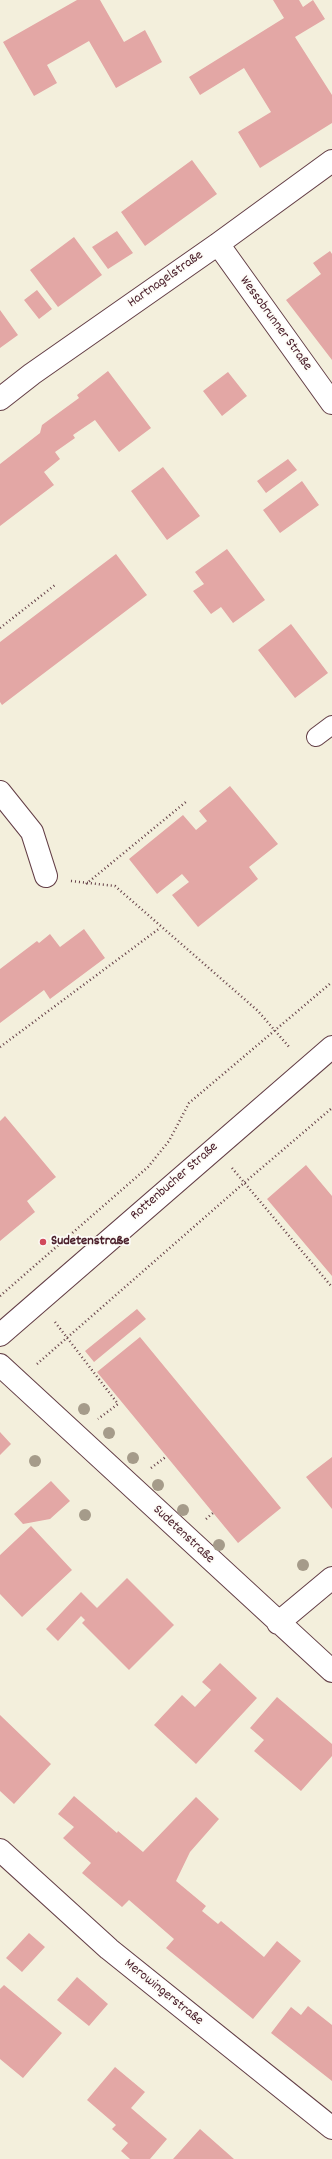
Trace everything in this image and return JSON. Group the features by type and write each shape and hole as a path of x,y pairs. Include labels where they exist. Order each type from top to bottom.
{"street":[{"name":"Hartnagelstraße","path":"0,399 32,374 218,244 332,161"},
{"name":"Wessobrunner Straße","path":"218,244 332,403"},
{"path":"0,792 32,832 46,876"},
{"name":"Rottenbucher Straße","path":"0,1335 332,1047"},
{"name":"Sudetenstraße","path":"0,1365 278,1623 332,1671"},
{"path":"278,1623 332,1578"},
{"name":"Merowingerstraße","path":"0,1850 109,1949 332,2128"}],"lane":[{"path":"316,737 332,725"}],"path":[{"path":"0,628 55,585"},
{"path":"86,884 187,801"},
{"path":"46,876 86,884 115,886 160,928 258,1011 306,1068"},
{"path":"0,1047 160,928"},
{"path":"0,1296 148,1167 169,1141 189,1103 274,1029 332,982"},
{"path":"18,1382 66,1337 244,1182 332,1108"},
{"path":"214,1148 332,1287"},
{"path":"38,1301 118,1404"}],"building":[{"path":"77,0 100,0 124,42 145,30 162,62 116,88 89,41 47,65 57,83 34,96 3,42"},
{"path":"273,0 299,0 303,7 313,0 325,19 295,37 332,95 332,123 260,168 238,132 271,112 244,68 200,95 189,77 284,18"},
{"path":"192,160 217,194 145,246 121,212"},
{"path":"117,231 133,253 108,269 92,247"},
{"path":"74,237 102,275 58,307 30,270"},
{"path":"330,251 332,254 332,360 286,300 321,274 313,263"},
{"path":"37,290 52,309 39,319 24,300"},
{"path":"0,310 18,335 0,348"},
{"path":"108,371 151,428 119,452 95,420 73,435 75,438 55,452 60,459 44,472 54,485 0,526 0,464 40,433 42,425 79,398 77,395"},
{"path":"228,372 247,396 222,416 203,391"},
{"path":"288,459 297,470 266,493 257,481"},
{"path":"163,467 200,516 167,540 131,491"},
{"path":"302,481 319,505 280,533 263,510"},
{"path":"227,549 265,600 233,623 221,607 211,614 193,591 204,584 195,572"},
{"path":"116,554 147,595 2,705 0,702 0,642"},
{"path":"291,624 328,673 295,698 258,650"},
{"path":"230,786 278,844 249,867 258,879 198,927 172,895 189,882 182,874 157,894 129,859 183,815 196,830 207,821 199,811"},
{"path":"84,929 105,958 50,999 44,990 0,1023 0,969 37,941 39,943 50,934 60,947"},
{"path":"5,1116 56,1177 27,1201 35,1212 0,1241 0,1121"},
{"path":"306,1165 332,1196 332,1276 267,1199"},
{"path":"137,1309 146,1319 94,1362 85,1351"},
{"path":"140,1337 281,1508 238,1543 97,1372"},
{"path":"0,1432 11,1444 0,1455"},
{"path":"332,1457 332,1509 306,1477"},
{"path":"51,1481 70,1501 50,1519 23,1524 14,1514"},
{"path":"31,1526 72,1570 22,1617 0,1594 0,1555"},
{"path":"127,1578 174,1625 129,1670 82,1623 85,1620 81,1616 58,1641 46,1629 81,1592 97,1608"},
{"path":"220,1663 257,1698 196,1764 154,1725 182,1695 195,1707 211,1690 202,1682"},
{"path":"277,1697 332,1744 332,1756 301,1791 254,1751 264,1740 250,1728"},
{"path":"0,1715 51,1764 14,1804 0,1791"},
{"path":"74,1796 117,1833 118,1831 143,1852 196,1797 219,1819 190,1852 176,1881 206,1906 202,1911 218,1924 221,1921 264,1957 277,1941 301,1961 253,2019 166,1948 174,1939 129,1900 122,1907 82,1873 91,1863 63,1838 74,1827 58,1814"},
{"path":"29,1933 45,1947 22,1972 6,1958"},
{"path":"77,1977 108,2004 89,2026 57,2000"},
{"path":"4,1985 62,2033 23,2078 0,2059 0,1989"},
{"path":"308,2006 332,2025 332,2081 271,2033 291,2007 301,2015"},
{"path":"115,2067 145,2092 131,2108 167,2139 150,2159 130,2159 121,2151 128,2143 112,2129 116,2125 87,2100"},
{"path":"200,2129 234,2159 173,2159"}],"place":[{"name":"Sudetenstraße","path":"43,1242"}]}
